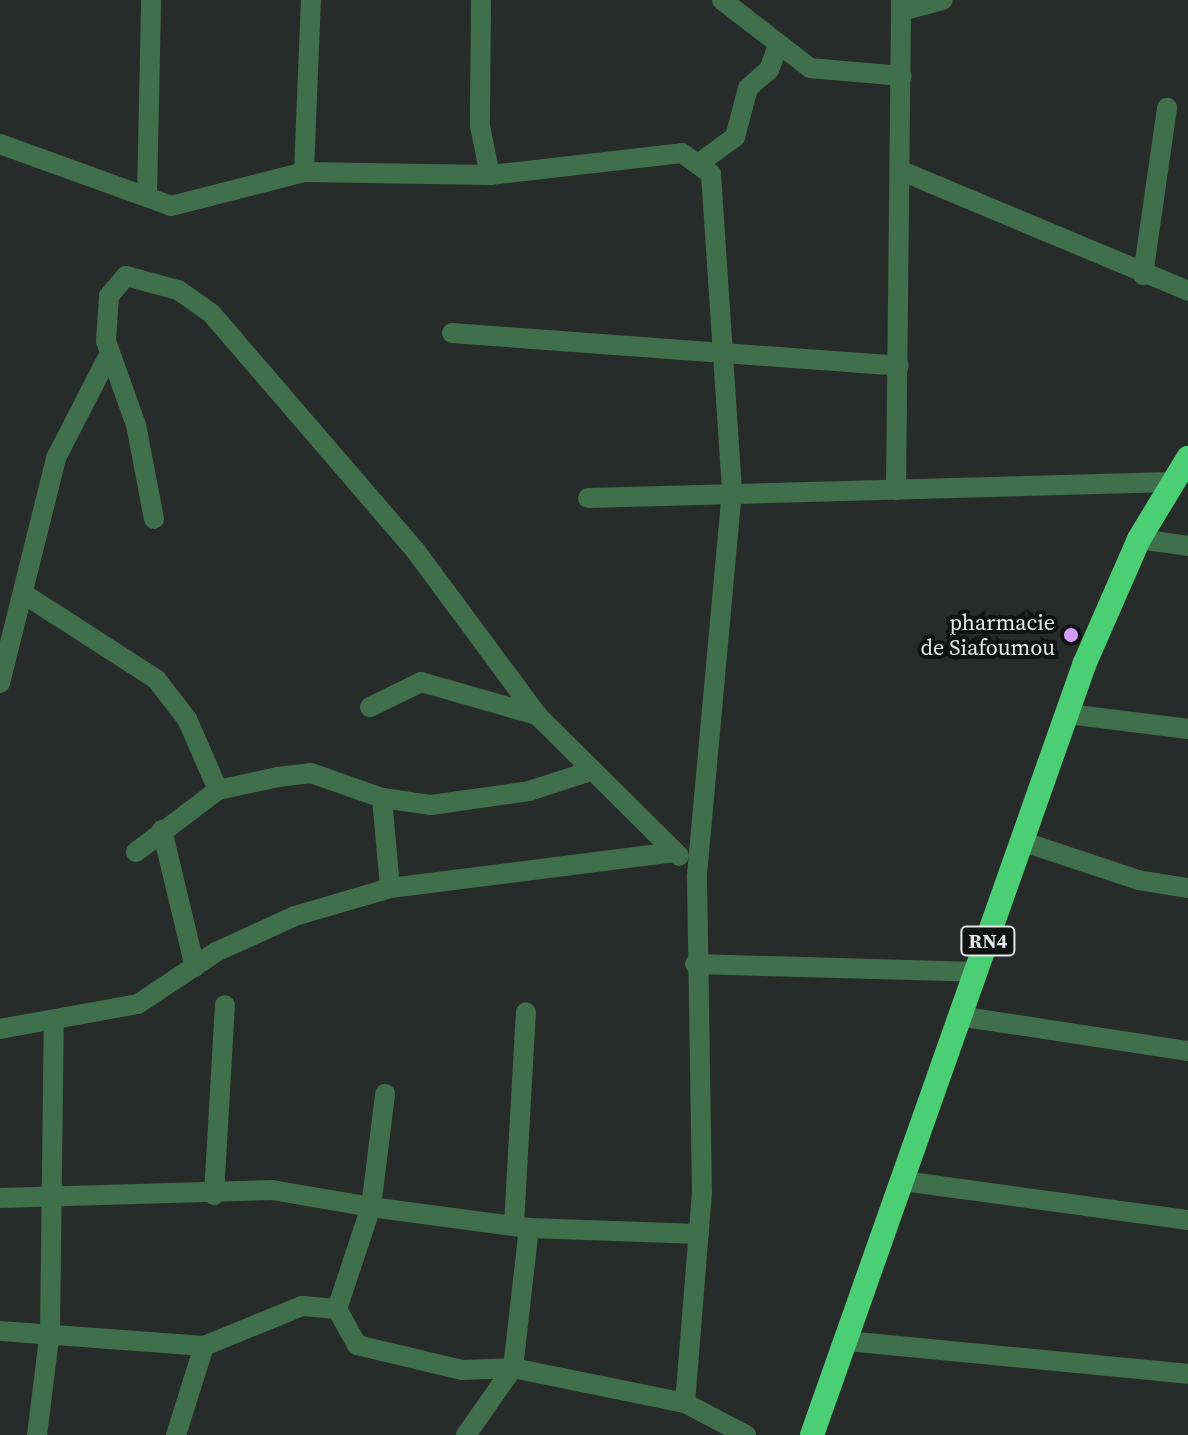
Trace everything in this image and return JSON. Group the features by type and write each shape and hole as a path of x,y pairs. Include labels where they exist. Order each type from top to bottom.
{"highway":[{"name":"RN4","path":"812,1435 1068,714 1139,539 1188,458"}],"street":[{"path":"147,196 151,0"},
{"path":"304,172 311,0"},
{"path":"481,0 480,126 490,175"},
{"path":"722,0 745,10 777,48 810,68 902,76"},
{"path":"896,490 904,172 901,5 943,0"},
{"path":"702,161 735,137 748,88 769,70 777,48"},
{"path":"1143,275 1167,108"},
{"path":"0,144 147,196 191,205 256,179 304,172 490,175 682,153 702,161 711,174 732,490 697,877 695,964 699,1234 685,1403"},
{"path":"904,172 1143,275 1188,291"},
{"path":"154,519 136,425 109,355 104,318 109,296 126,276 178,290 211,313 415,550 537,715 697,877"},
{"path":"452,333 724,350 899,366"},
{"path":"0,683 27,596 56,458 109,355"},
{"path":"588,498 732,490 896,490 1172,482"},
{"path":"1139,539 1188,546"},
{"path":"27,596 156,679 187,719 218,790"},
{"path":"370,707 421,682 537,715"},
{"path":"1068,714 1188,729"},
{"path":"136,852 218,790 311,773 382,798 473,802 591,771"},
{"path":"382,798 390,888"},
{"path":"162,830 195,967"},
{"path":"1024,842 1138,880 1188,888"},
{"path":"0,1029 138,1004 195,967 295,916 390,888 675,852"},
{"path":"695,964 977,972"},
{"path":"214,1195 225,1005"},
{"path":"466,1435 513,1368 522,1226 526,1012"},
{"path":"959,1016 1188,1051"},
{"path":"37,1435 50,1331 54,1020"},
{"path":"385,1094 371,1207 337,1309 357,1345 462,1370 513,1368 685,1403 746,1435"},
{"path":"903,1181 1188,1220"},
{"path":"0,1198 52,1201 272,1190 371,1207 522,1226 699,1234"},
{"path":"0,1331 50,1331 204,1346 302,1306 337,1309"},
{"path":"847,1341 1188,1374"},
{"path":"176,1435 204,1346"}],"place":[{"name":"pharmacie de Siafoumou","path":"1071,635"}]}
